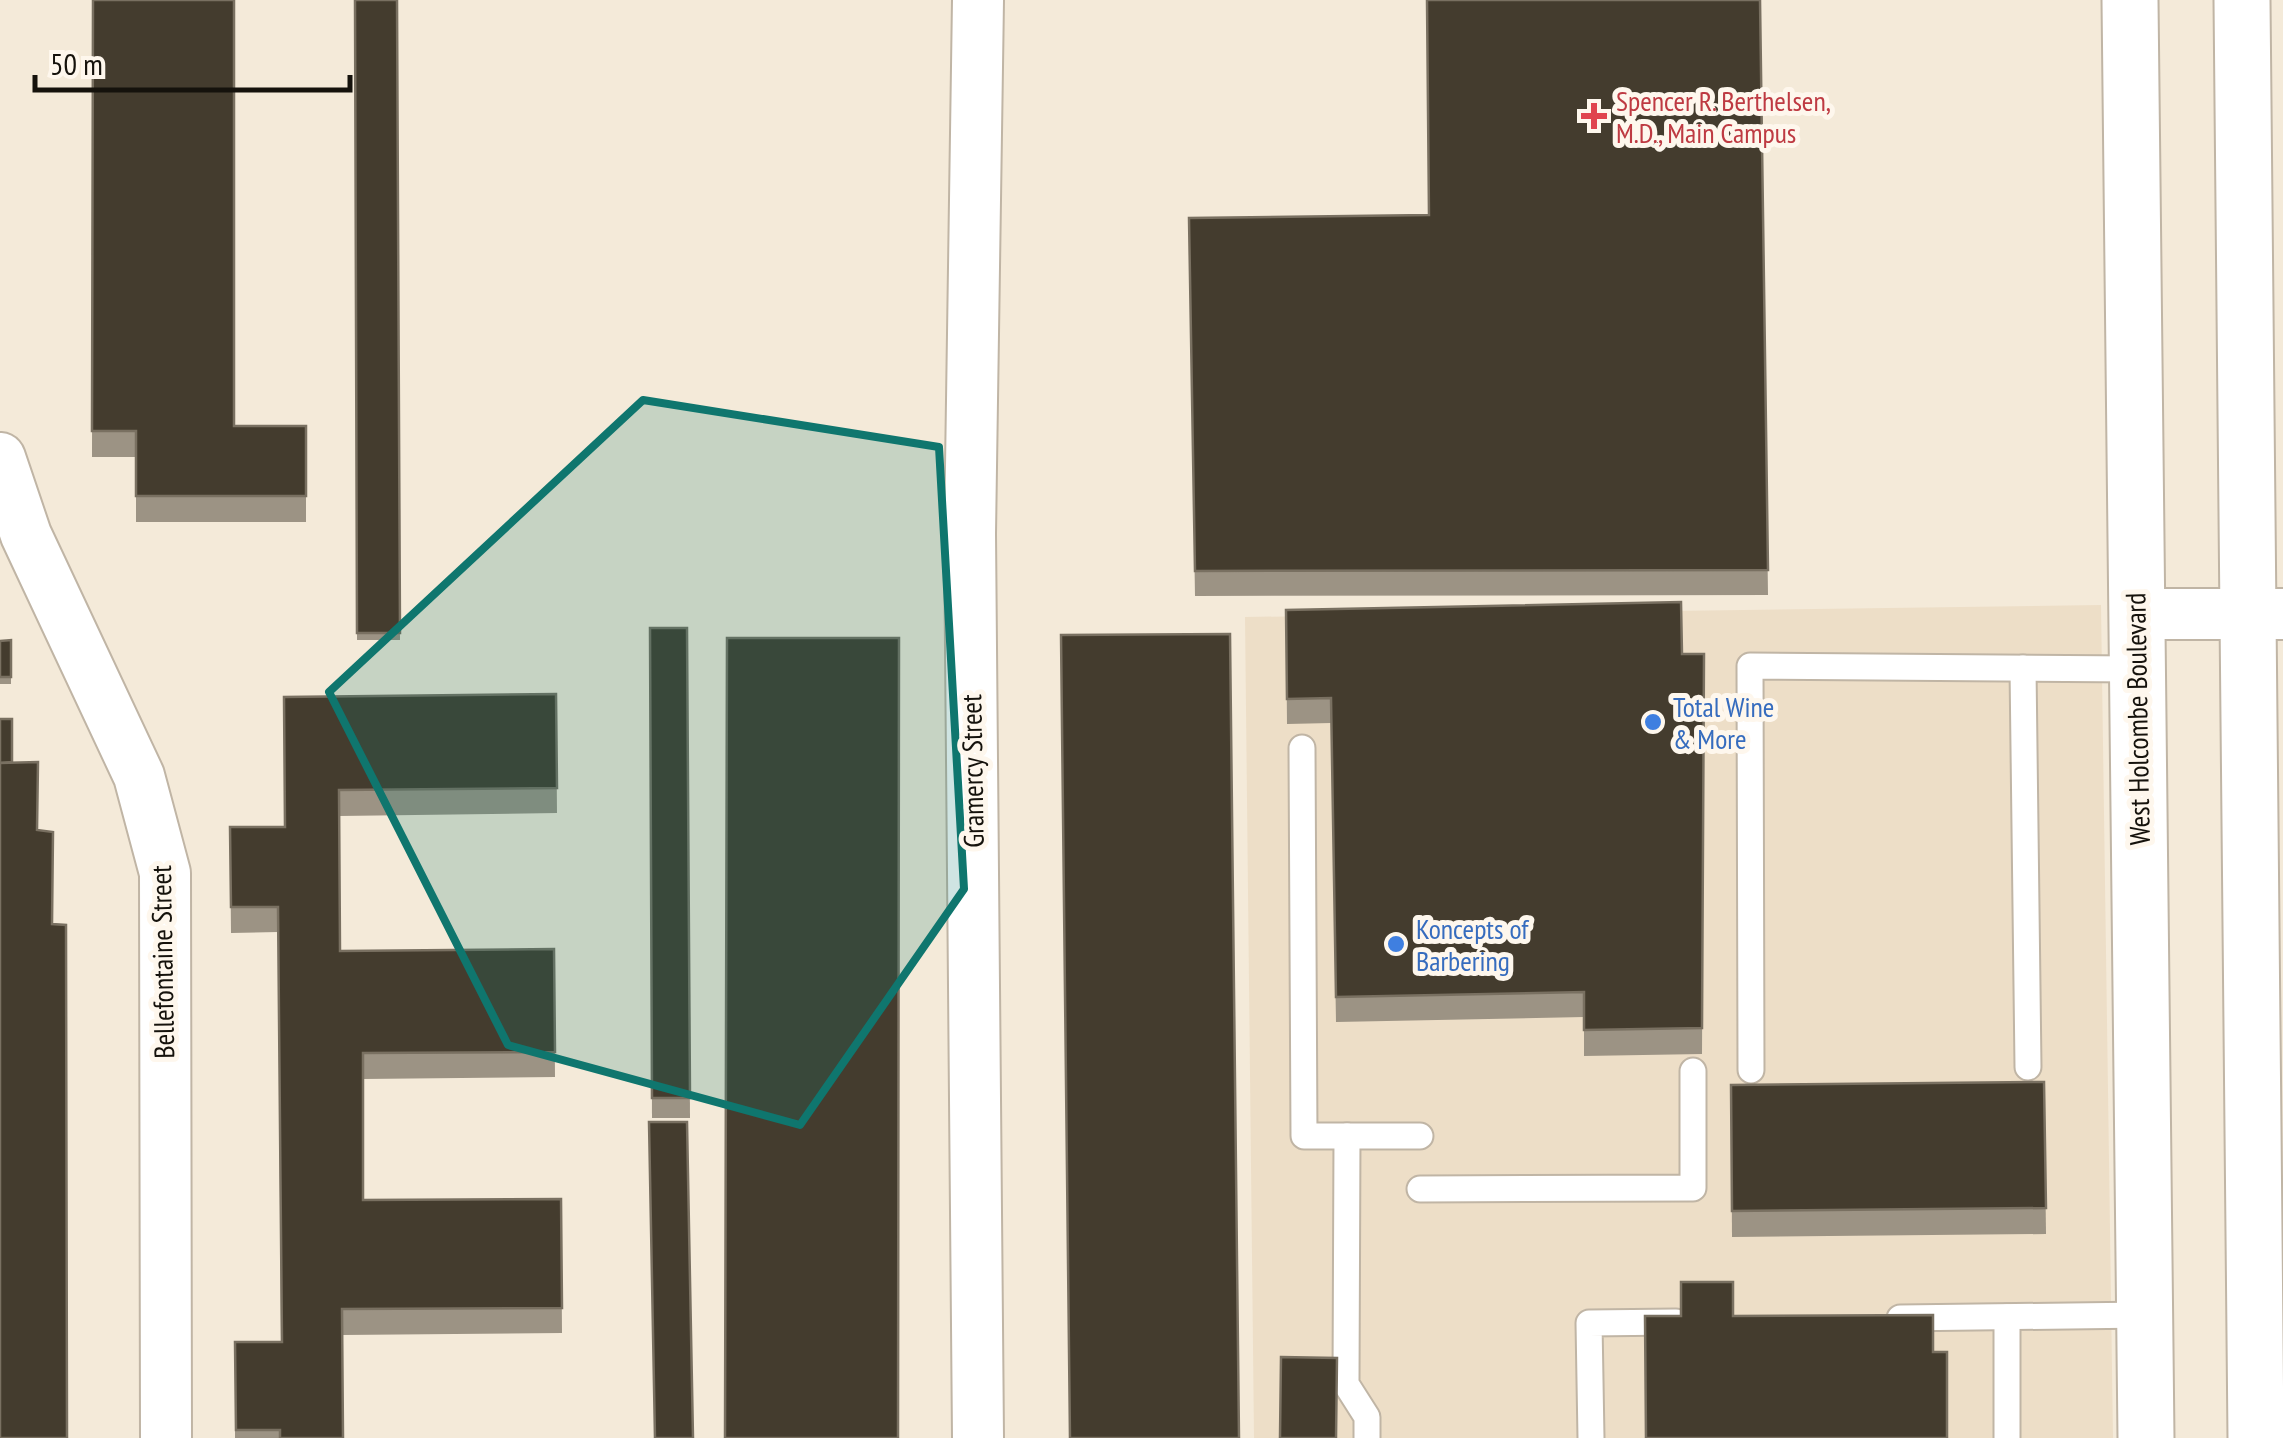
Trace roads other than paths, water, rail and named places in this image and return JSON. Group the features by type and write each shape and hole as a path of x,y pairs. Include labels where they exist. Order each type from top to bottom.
{"main road":[{"name":"West Holcombe Boulevard","path":"2130,0 2146,1438"},
{"path":"2242,0 2265,615 2256,1438"}],"street":[{"name":"Gramercy Street","path":"978,0 970,519 978,1438"},
{"name":"Bellefontaine Street","path":"0,458 26,535 139,776 165,873 166,1438"},
{"path":"2135,614 2265,615"}],"lane":[{"path":"1751,1070 1750,666 2135,669"},
{"path":"2024,668 2028,1067"},
{"path":"1302,748 1304,1136 1420,1136"},
{"path":"1420,1189 1693,1188 1693,1071"},
{"path":"1347,1136 1346,1384 1367,1416 1367,1438"},
{"path":"1870,1319 2145,1315"},
{"path":"2007,1316 2008,1438"},
{"path":"1590,1438 1588,1323 1681,1322"}],"place":[{"name":"Spencer R. Berthelsen, M.D., Main Campus","path":"1594,116"},
{"name":"Total Wine & More","path":"1653,722"},
{"name":"Koncepts of Barbering","path":"1396,944"}]}
